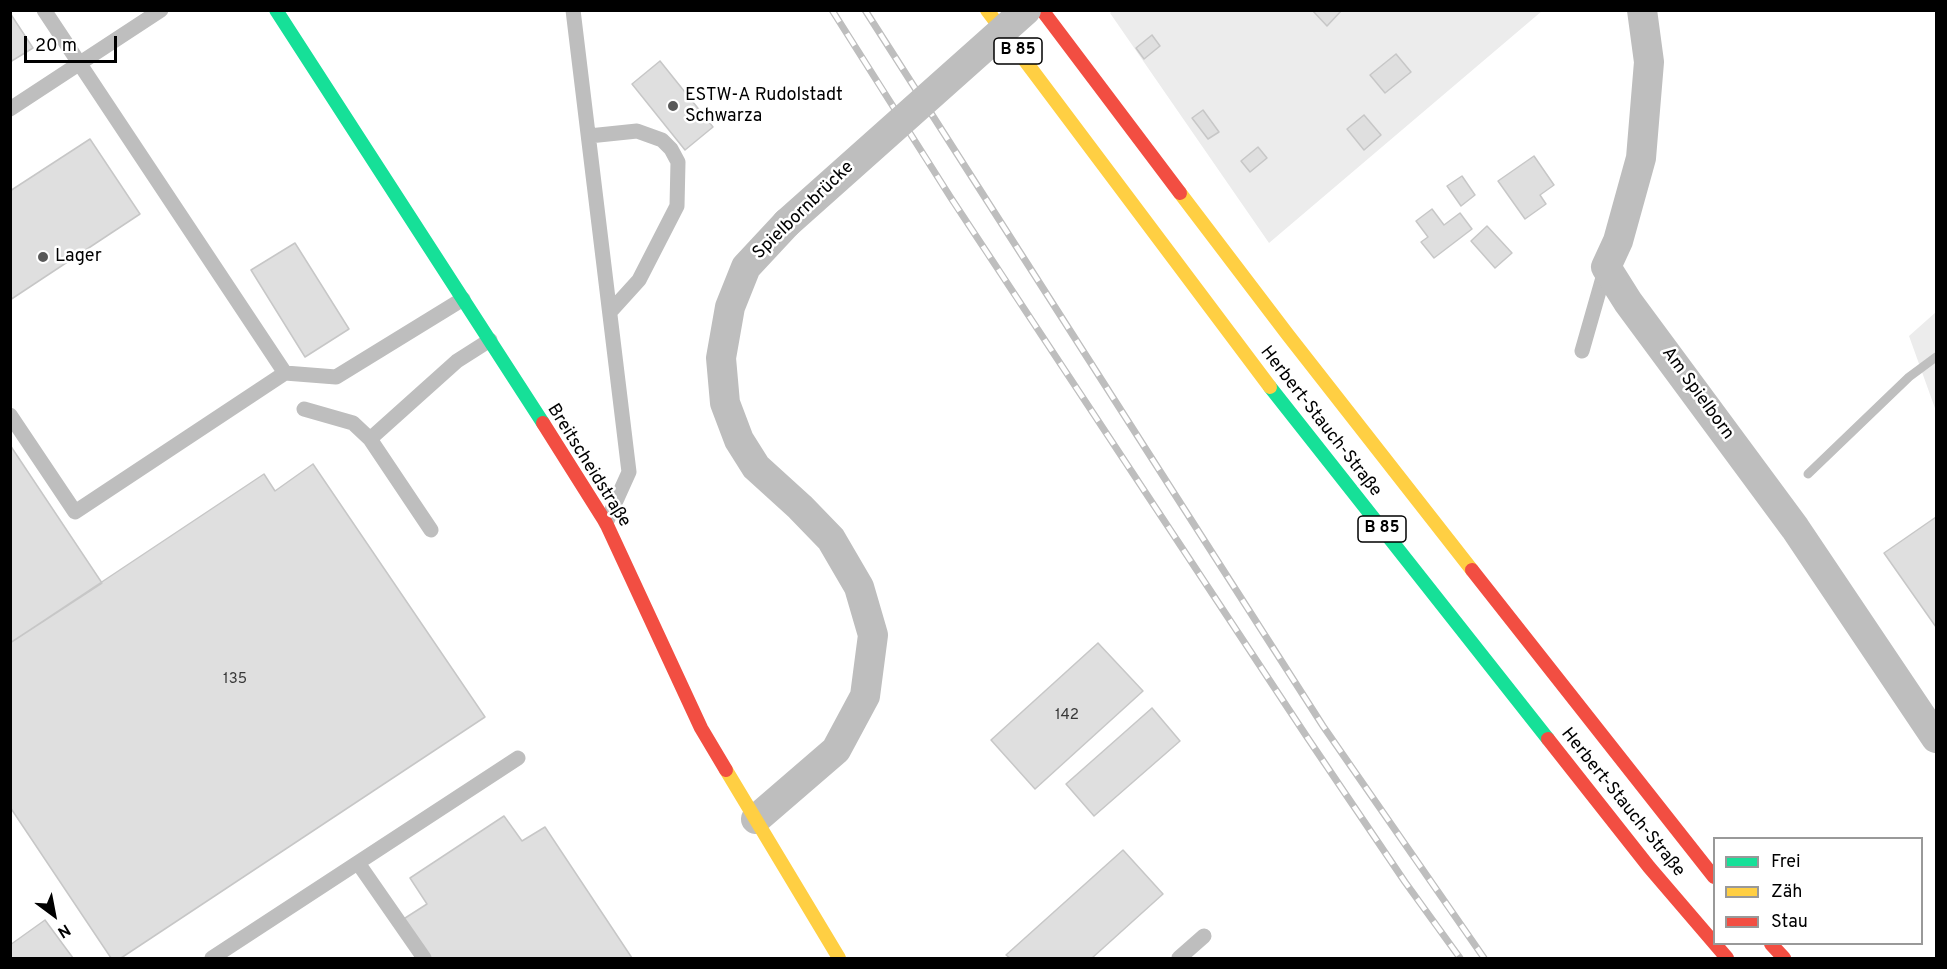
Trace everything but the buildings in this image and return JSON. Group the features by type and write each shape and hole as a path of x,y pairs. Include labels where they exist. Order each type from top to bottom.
{"main road":[{"name":"Breitscheidstraße","path":"276,10 606,523 701,728 839,958"},
{"name":"Herbert-Stauch-Straße","path":"987,10 1252,365 1649,867 1713,942"},
{"name":"Herbert-Stauch-Straße","path":"1042,10 1288,335 1713,876"},
{"name":"Herbert-Stauch-Straße","path":"1716,945 1727,958"},
{"path":"1772,945 1784,958"}],"street":[{"name":"Spielbornbrücke","path":"756,819 836,750 865,696 873,635 859,586 831,539 756,467 739,440 725,403 721,358 730,307 746,267 787,223 1026,10"},
{"path":"1606,267 1618,241 1641,158 1649,62 1642,10"},
{"name":"Am Spielborn","path":"1606,267 1628,302 1795,528 1936,738"}],"lane":[{"path":"44,10 285,373"},
{"path":"10,109 161,10"},
{"path":"573,10 629,472 606,523"},
{"path":"589,136 637,131 662,140 671,149 678,162 677,206 639,280 610,312"},
{"path":"1582,351 1606,267"},
{"path":"10,415 75,513 285,373 336,377 463,299"},
{"path":"370,439 457,361 490,340"},
{"path":"304,409 353,423 370,439 431,530"},
{"path":"212,958 518,758"},
{"path":"358,863 424,958"},
{"path":"1179,958 1204,936"}],"shaded area":[{"path":"1113,10 1542,11 1269,243 1110,13"},
{"path":"1936,312 1936,411 1909,336"}],"waterway":[{"path":"1808,474 1909,377 1936,357"}],"railway":[{"path":"832,10 951,198 1307,737 1405,882 1460,958"},
{"path":"865,10 1323,726 1484,958"}],"traffic: fast":[{"path":"276,10 543,423"},
{"path":"1270,387 1548,739"}],"traffic: slow":[{"path":"987,10 1270,387"},
{"path":"1180,193 1472,570"},
{"path":"726,770 839,958"}],"traffic: jam":[{"path":"1042,10 1180,193"},
{"path":"543,423 606,523 701,728 726,770"},
{"path":"1472,570 1713,876"},
{"path":"1548,739 1649,867 1713,942"},
{"path":"1716,945 1727,958"},
{"path":"1772,945 1784,958"}],"place":[{"name":"ESTW-A Rudolstadt Schwarza","path":"673,106"},
{"name":"Lager","path":"43,257"}]}
